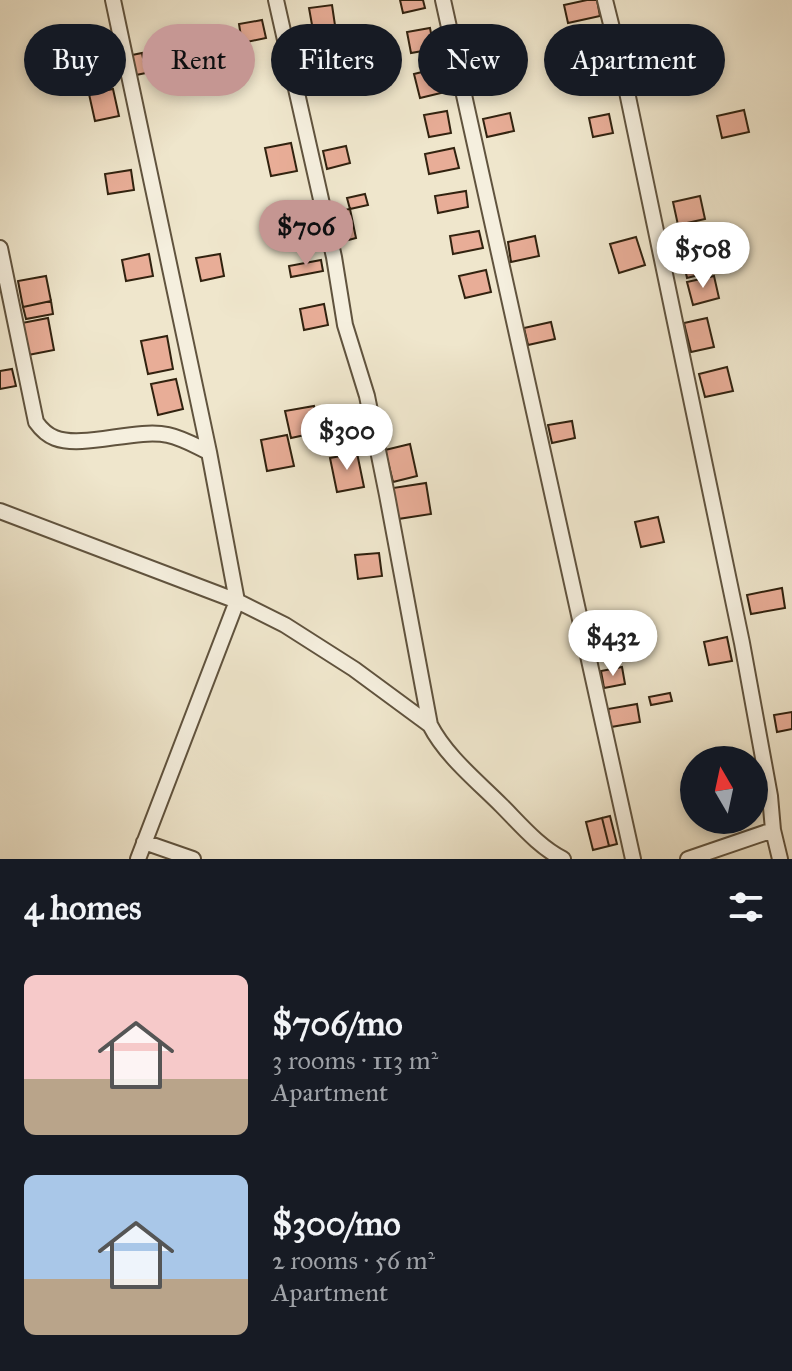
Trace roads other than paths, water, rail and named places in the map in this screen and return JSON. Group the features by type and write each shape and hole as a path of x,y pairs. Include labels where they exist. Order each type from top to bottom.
{"street":[{"path":"113,0 209,452 237,601 138,859"},
{"path":"276,0 334,257 345,325 367,396 430,725 436,738 456,760 542,846 563,859"},
{"path":"443,0 633,859"},
{"path":"605,0 622,68 742,643 780,859"},
{"path":"0,248 36,422 42,430 52,437 74,441 167,434 209,452"},
{"path":"0,511 237,601 297,633 354,669 430,725"},
{"path":"688,859 773,830"},
{"path":"144,842 193,859"}]}
